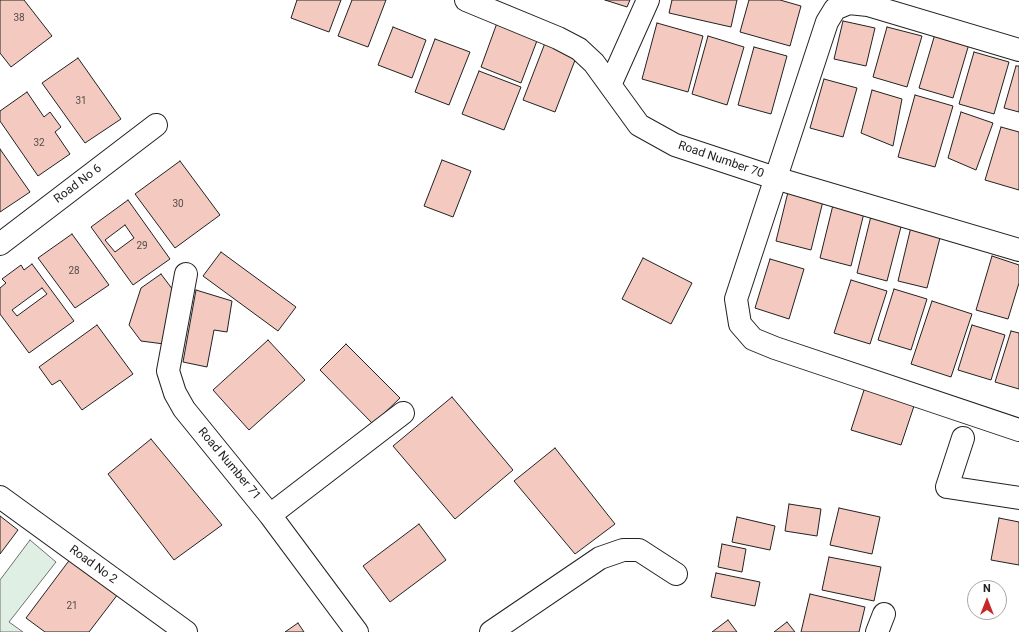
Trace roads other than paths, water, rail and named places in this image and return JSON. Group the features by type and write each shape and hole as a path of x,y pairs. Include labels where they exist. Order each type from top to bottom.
{"street":[{"name":"Road Number 70","path":"466,0 558,38 579,49 594,63 639,125 675,145 775,178 1019,250"},
{"path":"610,85 648,0"},
{"path":"1019,50 868,5 849,3 835,9 826,22 736,299 740,324 753,338 775,348 1019,430"},
{"name":"Road No 6","path":"0,244 156,125"},
{"name":"Road Number 71","path":"186,274 168,371 175,393 184,409 270,515 357,632"},
{"path":"270,515 403,413"},
{"path":"963,438 948,487 1019,498"},
{"name":"Road No 2","path":"0,497 186,632"},
{"path":"491,632 600,558 623,550 639,550 676,574"}]}
